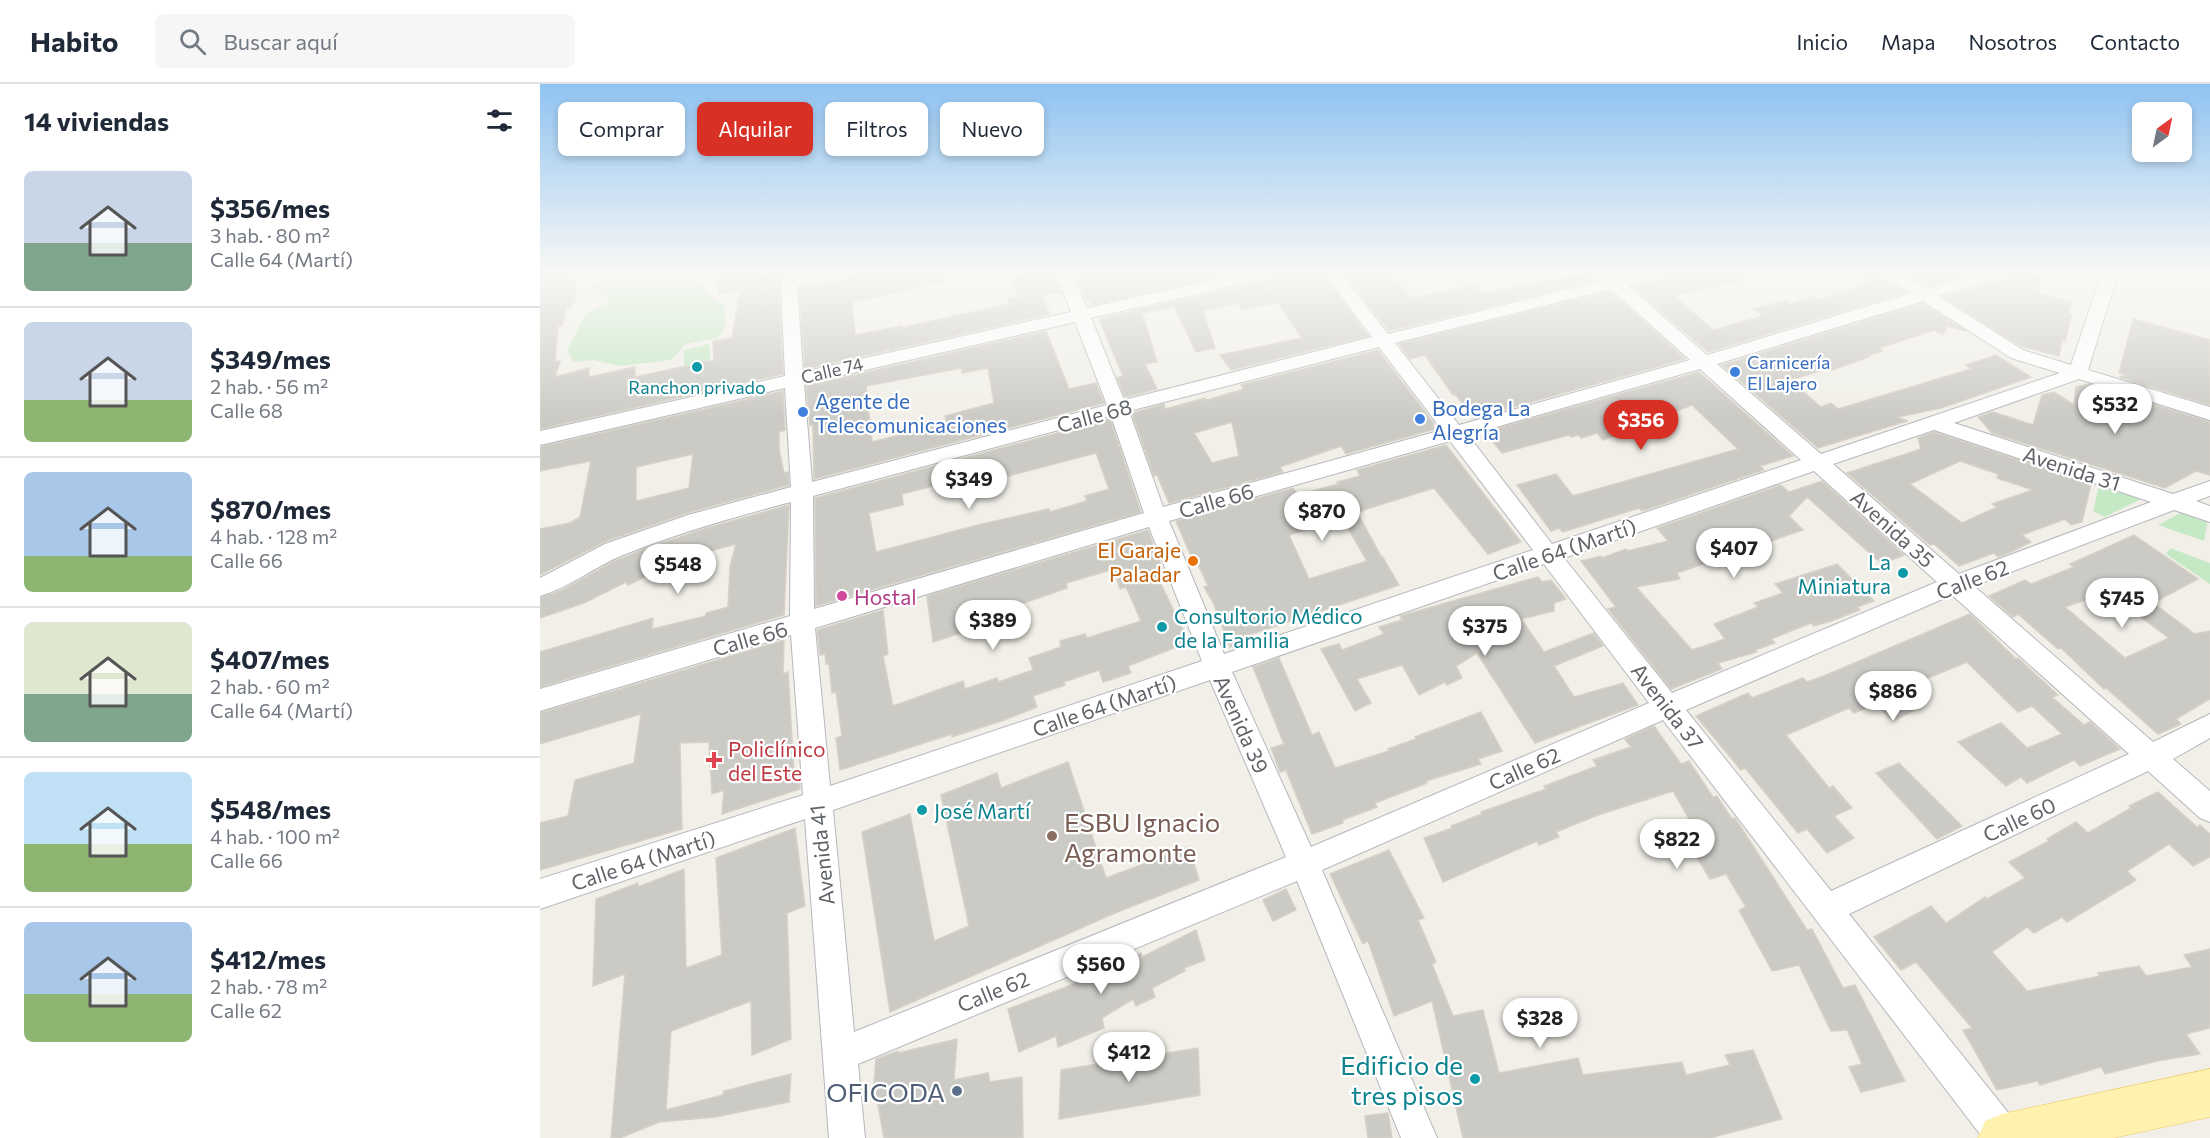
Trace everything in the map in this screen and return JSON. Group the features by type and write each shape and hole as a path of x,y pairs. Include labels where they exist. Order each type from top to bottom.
{"main road":[{"path":"2004,1138 2210,1093"}],"street":[{"name":"Avenida 41","path":"789,322 802,491 802,623 847,1138"},
{"name":"Calle 74","path":"540,438 1043,322"},
{"name":"Avenida 39","path":"1082,322 1119,409 1156,517 1217,667 1304,864 1419,1138"},
{"name":"Avenida 37","path":"1370,322 2004,1138"},
{"name":"Calle 68","path":"540,587 550,584 613,550 666,529 802,491 1445,322"},
{"name":"Avenida 35","path":"1658,322 2210,809"},
{"name":"Calle 66","path":"540,700 1156,517 1704,362 1833,322"},
{"path":"1968,322 2017,354 2210,414"},
{"path":"2077,374 2094,322"},
{"name":"Calle 64 (Martí)","path":"540,894 816,803 2077,374"},
{"name":"Avenida 31","path":"1934,423 2210,514"},
{"name":"Calle 62","path":"841,1053 1304,864 1956,584 2210,488"},
{"name":"Calle 60","path":"1826,909 2151,757 2210,725"}],"green space":[{"path":"582,322 726,322 719,337 686,344 671,360 620,366 594,360 574,362 567,350"},
{"path":"709,344 711,370 684,375 684,350"},
{"path":"2099,486 2141,499 2105,517 2093,511"},
{"path":"2186,510 2208,518 2204,541 2158,525"},
{"path":"2170,548 2210,563 2210,584 2166,554"}],"building":[{"path":"540,322 563,322 562,326 558,326 555,362 560,361 555,377 589,368 589,377 635,367 635,377 714,360 713,341 732,338 735,322 781,322 783,374 540,429"},
{"path":"802,322 854,322 855,335 927,322 1014,322 805,369"},
{"path":"1100,322 1145,322 1157,362 1145,364 1157,389 1125,397 1117,378 1123,376"},
{"path":"1182,322 1207,322 1215,348 1196,352"},
{"path":"1291,322 1358,322 1368,336 1231,370 1220,355 1302,338"},
{"path":"1382,322 1425,322 1389,331"},
{"path":"1486,322 1644,322 1685,359 1474,418 1455,394 1453,395 1425,355 1410,359 1399,344"},
{"path":"1674,322 1704,322 1713,330 1741,322 1806,322 1708,352"},
{"path":"1861,322 1952,322 1966,331 1947,326 1943,335 1934,330 1879,348 1883,351 1832,370 1830,368 1790,380 1821,407 1831,403 1838,409 1971,369 1966,365 1996,355 2031,377 1941,408 1898,417 1907,421 1818,448 1722,365"},
{"path":"1983,322 2070,322 2065,341 2062,340 2059,356 2021,346"},
{"path":"2132,322 2145,322 2210,340 2210,405 2119,377 2129,375 2119,373"},
{"path":"1046,331 1069,389 1096,383 1104,403 814,479 813,425 810,425 806,386","holes":["962,368 962,373 988,368 994,403 945,416 947,423 872,442 866,386"]},
{"path":"1378,350 1434,424 1432,425 1435,429 1346,454 1341,446 1280,467 1283,472 1169,503 1157,475 1154,476 1132,413 1164,404 1165,409 1205,398 1207,400 1244,389 1241,385","holes":["1232,422 1239,456 1212,463 1194,433"]},
{"path":"1699,372 1793,456 1760,466 1764,470 1642,511 1639,508 1563,532 1559,528 1551,531 1517,485 1556,474 1573,496 1738,449 1692,405 1603,440 1597,433 1581,438 1579,435 1571,437 1569,435 1502,453 1485,432"},
{"path":"2089,384 2210,422 2210,475 2196,471 2165,488 1992,433 1978,417 1993,412 2033,425 2042,395 2054,392 2074,405 2076,387"},
{"path":"783,391 785,430 779,432 779,449 784,473 788,472 789,485 687,513 604,542 540,575 540,529 570,523 580,517 591,461 540,471 540,447","holes":["693,454 689,488 636,501 636,467"]},
{"path":"1110,419 1141,512 816,606 815,498","holes":["1096,453 1109,489 1085,496 1087,501 1050,512 1049,509 982,524 876,552 869,513 903,505 902,494 956,480 958,489"]},
{"path":"1934,432 2091,484 2082,522 2071,525 2065,519 2022,535 2031,542 2013,551 1998,557 1994,553 1959,566 1934,544 1930,545 1847,473 1921,449 1918,438","holes":["1960,461 1998,474 1997,478 2033,490 1992,504 1997,507 1962,523 1910,484"]},
{"path":"1446,445 1521,542 1488,554 1434,488 1357,512 1381,556 1379,558 1382,556 1399,585 1249,635 1250,641 1230,647 1213,602 1204,587 1208,586 1194,556 1191,556 1176,521 1293,488 1298,495 1338,484 1337,482 1360,476 1357,470","holes":["1342,518 1367,561 1309,579 1289,535"]},
{"path":"1822,481 1904,555 1882,564 1807,497 1789,516 1803,530 1677,573 1680,579 1636,587 1692,650 1725,639 1714,624 1758,607 1754,603 1783,593 1775,584 1837,564 1874,601 1857,607 1860,610 1831,621 1814,626 1811,623 1771,639 1775,643 1755,650 1757,652 1718,663 1722,669 1671,689 1608,609 1616,607 1581,561 1668,541 1657,528 1781,485 1789,492"},
{"path":"789,505 784,615 540,687 540,652 653,618 652,629 706,616 706,613 728,607 730,567 736,544 666,563 666,567 628,585 626,582 584,603 540,618 540,598 562,590 613,562 644,549 707,528"},
{"path":"1148,530 1165,576 1158,578 1189,642 1128,666 1131,673 1103,682 1099,670 1064,682 1065,685 1033,696 1037,707 1004,720 840,770 836,738 842,736 836,692 832,693 829,664 826,664 825,654 820,655 817,630 883,610 888,654 883,656 893,706 963,681 965,689 997,678 998,682 1033,670 1029,658 1061,647 1060,641 1085,634 1087,638 1141,621 1126,587 1120,589 1114,569 1066,583 1067,588 1018,605 1019,609 1000,615 1001,620 933,642 927,596"},
{"path":"2134,535 2198,579 2153,603 2195,634 2210,631 2210,699 2176,719 2181,724 2158,734 2106,688 2104,689 2061,648 2058,649 2018,614 2013,617 1989,596 2025,580 2031,584 2074,567 2070,564","holes":["2107,592 2169,638 2125,658 2065,607"]},
{"path":"1538,577 1542,582 1551,580 1566,599 1554,603 1554,611 1521,619 1544,652 1594,633 1603,646 1554,666 1574,697 1623,683 1638,705 1535,743 1477,653 1456,666 1462,678 1447,685 1445,682 1419,695 1402,665 1357,679 1371,703 1355,711 1321,649 1339,644 1342,650 1384,634 1379,627 1402,620 1400,616"},
{"path":"1970,614 2016,659 2018,658 2058,695 2052,697 2084,725 2090,722 2120,749 2080,766 2074,760 2027,783 2021,777 2006,786 1958,742 2001,723 2027,748 2062,734 2032,706 2018,712 1967,662 1899,690 1918,708 1893,721 1876,704 1854,713 1849,708 1786,735 1829,788 1833,786 1852,808 1834,816 1854,838 1827,853 1807,829 1798,833 1745,768 1741,770 1696,716 1748,693 1752,698 1803,678 1807,682 1824,676"},
{"path":"784,640 783,674 788,672 794,773 799,772 800,789 722,814 724,790 712,794 709,742 680,743 682,829 540,870 540,823 568,816 575,780 634,763 641,714 540,744 540,713"},
{"path":"1279,658 1312,735 1319,732 1335,768 1389,751 1388,749 1416,739 1415,737 1481,712 1502,751 1478,759 1481,764 1426,781 1427,783 1375,803 1377,807 1342,820 1343,823 1312,834 1286,770 1280,772 1271,748 1284,744 1253,667"},
{"path":"1654,726 1681,764 1689,761 1713,797 1717,796 1732,819 1735,818 1807,930 1812,929 1843,988 1855,985 1905,1081 1861,1092 1849,1067 1862,1064 1847,1030 1831,1031 1799,965 1772,971 1739,910 1746,907 1726,874 1710,879 1696,856 1708,852 1673,791 1598,815 1556,832 1559,837 1539,845 1537,841 1443,882 1424,838 1452,828 1451,826 1482,814 1481,812 1546,789 1544,786 1597,766 1593,760 1631,747 1625,739"},
{"path":"1068,762 1106,878 1189,847 1199,880 1115,913 890,1012 862,832 910,814 934,941 969,926 941,795 997,773 1001,788"},
{"path":"1899,763 1962,826 1937,839 1876,773"},
{"path":"2158,792 2197,827 2200,825 2210,834 2210,857 2193,866 2169,844 2127,871 2136,880 2067,922 2062,917 2034,933 2027,927 1992,952 2027,991 2100,976 2098,973 2139,966 2146,976 2192,967 2184,955 2210,949 2210,1028 2186,1034 2200,1054 2157,1061 2105,1074 2101,1067 2040,1085 2038,1081 1997,1090 1963,1030 1972,1028 1916,962 1901,970 1874,937 1931,906 1946,923 1985,897 1987,899 2025,878 2009,862 2049,841 2047,839 2076,822 2088,833 2131,808 2129,806"},
{"path":"795,828 805,906 787,913 791,1039 752,1055 751,1001 671,1031 666,1110 723,1095 724,1091 791,1074 789,1102 715,1117 659,1122 620,1138 611,1138 625,974 593,986 596,899 638,883 638,887 684,869 686,968 722,955 716,858"},
{"path":"1389,850 1424,918 1418,920 1436,962 1432,964 1453,1016 1483,1010 1499,1073 1578,1058 1583,1075 1682,1062 1686,1075 1730,1065 1725,1055 1753,1050 1782,1119 1710,1138 1463,1138 1432,1001 1394,1016 1368,941 1363,944 1330,874"},
{"path":"1286,889 1296,910 1273,921 1263,900"},
{"path":"1196,930 1205,960 1184,968 1185,971 1152,988 1155,997 1136,1006 1133,999 1102,1018 1104,1028 1058,1047 1056,1036 1019,1052 1008,1009 1074,984 1074,980 1115,962 1116,964 1141,953 1142,957"},
{"name":"OFICODA","path":"957,1039 954,1080 988,1073 990,1082 1022,1077 1023,1138 884,1138 874,1083 876,1059 898,1051 898,1053"},
{"path":"1198,1048 1200,1095 1059,1119 1061,1070"},
{"path":"1388,1113 1392,1138 1368,1138 1365,1116"}],"place":[{"name":"Ranchon privado","path":"697,367"},
{"name":"Carnicería El Lajero","path":"1735,372"},
{"name":"Agente de Telecomunicaciones","path":"803,412"},
{"name":"Bodega La Alegría","path":"1420,419"},
{"name":"El Garaje Paladar","path":"1193,561"},
{"name":"La Miniatura","path":"1903,573"},
{"name":"Hostal","path":"842,596"},
{"name":"Consultorio Médico de la Familia","path":"1162,627"},
{"name":"Policlínico del Este","path":"714,760"},
{"name":"José Martí","path":"922,810"},
{"name":"ESBU Ignacio Agramonte","path":"1052,836"},
{"name":"Edificio de tres pisos","path":"1475,1079"},
{"name":"OFICODA","path":"957,1091"}]}
